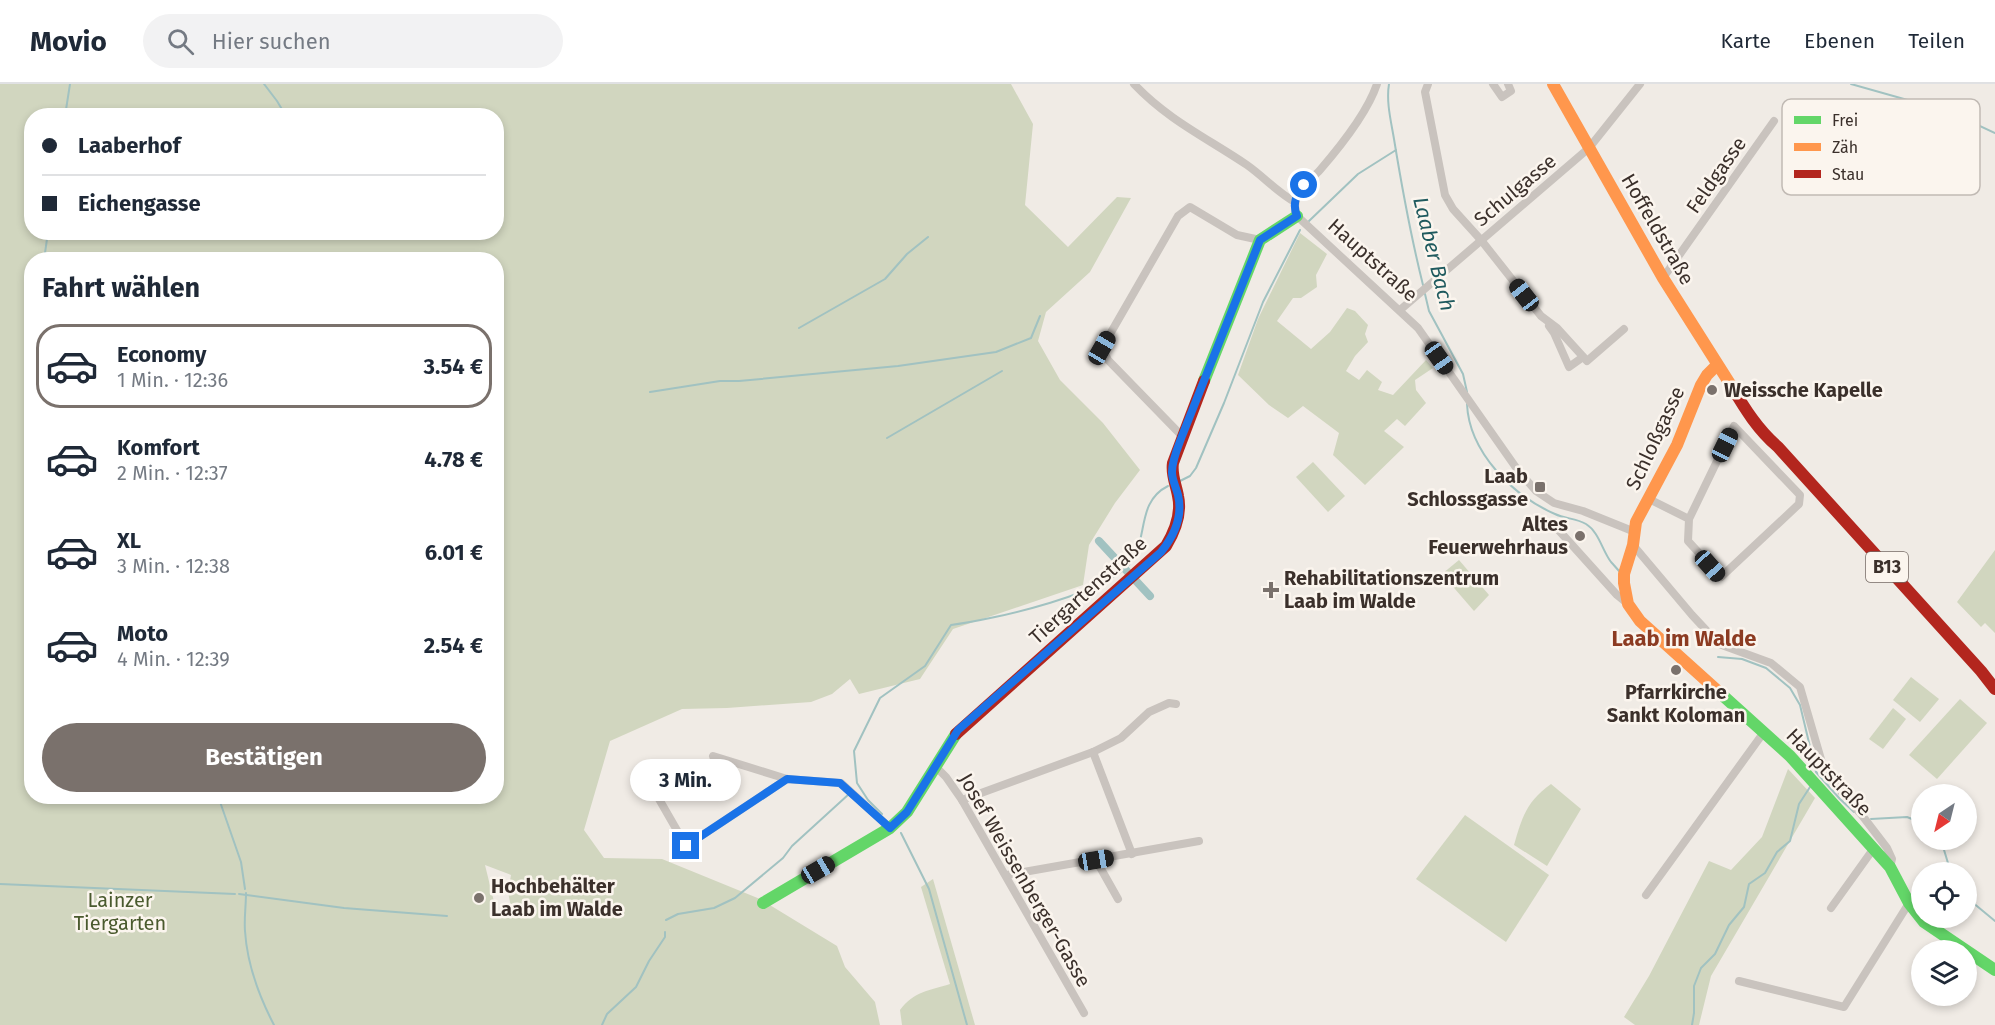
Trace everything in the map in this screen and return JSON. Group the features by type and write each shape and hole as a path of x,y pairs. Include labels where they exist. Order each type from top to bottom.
{"street":[{"path":"1136,84 1164,112 1201,138 1240,160 1280,194 1295,202"},
{"path":"1182,436 1108,360 1102,348 1178,216 1190,207 1237,235 1260,240 1297,216 1294,209 1300,191 1320,170 1365,109 1377,84"},
{"path":"1428,84 1425,92 1445,195 1453,209 1481,240 1554,333 1569,367 1583,357"},
{"path":"1493,84 1502,98 1511,91 1508,84"},
{"name":"Hoffeldstraße","path":"1553,84 1664,278 1734,390 1741,392 1772,432 1778,447 1995,689"},
{"name":"Schulgasse","path":"1400,310 1589,148 1640,84"},
{"name":"Feldgasse","path":"1664,278 1774,121"},
{"name":"Hauptstraße","path":"1297,216 1418,328 1517,469 1545,498 1604,519 1634,538 1624,583 1628,604"},
{"name":"Tiergartenstraße","path":"763,903 890,828 907,812 958,730 1161,552 1171,540 1176,526 1179,498 1172,471 1174,458 1260,240"},
{"path":"1541,316 1557,328 1587,361 1624,329"},
{"name":"Schloßgasse","path":"1634,538 1636,522 1677,445 1701,386 1707,375 1718,366"},
{"path":"1734,426 1800,495 1799,504 1721,578 1688,542 1689,519 1734,426"},
{"path":"1649,499 1689,519"},
{"name":"Hauptstraße","path":"1554,525 1617,595 1628,604 1640,621 1790,756 1890,867 1909,903 1931,927 1995,970"},
{"path":"1634,538 1692,615 1719,644 1771,663 1800,687 1825,773 1861,813 1887,848 1893,859 1890,867"},
{"path":"962,800 1093,752 1121,738 1149,712 1168,703 1176,705"},
{"path":"1646,895 1764,732"},
{"path":"1093,752 1132,854"},
{"path":"712,756 787,779 840,783 890,828"},
{"name":"Josef Weissenberger-Gasse","path":"935,766 962,800 1084,1013"},
{"path":"644,773 686,846 787,779"},
{"path":"1007,875 1199,841"},
{"path":"1831,908 1874,848"},
{"path":"1096,860 1118,899"},
{"path":"1739,981 1844,1007 1909,903"}],"green space":[{"name":"Lainzer Tiergarten","path":"0,84 1011,84 1033,124 1025,205 1068,247 1117,197 1131,198 1090,272 1046,312 1038,341 1060,380 1103,423 1140,470 1115,503 1089,545 1083,585 953,629 920,679 859,694 850,679 832,694 811,702 682,709 610,741 584,830 604,858 662,859 760,899 837,946 845,967 875,1002 880,1025 0,1025","holes":["485,865 511,875 508,892 513,917 496,918"]},
{"path":"1300,233 1327,254 1316,275 1317,287 1301,298 1293,298 1277,321 1311,349 1330,332 1347,308 1355,311 1368,325 1365,334 1368,342 1355,356 1346,371 1359,380 1367,370 1382,382 1378,390 1393,395 1426,360 1433,368 1415,380 1416,390 1426,403 1405,426 1397,419 1384,431 1404,447 1365,485 1333,455 1339,433 1303,406 1288,418 1269,405 1238,375 1258,319"},
{"path":"1313,462 1345,496 1328,512 1296,477"},
{"path":"1995,550 1995,633 1985,623 1981,627 1957,602"},
{"path":"1459,560 1489,595 1474,611 1442,574"},
{"path":"1911,677 1939,699 1920,722 1893,700"},
{"path":"1960,699 1987,723 1937,779 1909,755"},
{"path":"1893,708 1906,719 1883,749 1869,739"},
{"path":"1788,769 1815,798 1711,976 1699,1025 1635,1025 1624,1017 1649,976 1709,861 1731,870 1762,837"},
{"path":"1551,784 1581,809 1547,866 1514,845 1526,810 1536,797"},
{"path":"1465,815 1549,875 1506,942 1416,879"},
{"path":"933,879 975,1025 902,1025 900,1010 905,1004 922,993 950,984 921,887"}],"waterway":[{"path":"66,108 70,84"},
{"path":"264,84 281,108"},
{"name":"Laaber Bach","path":"1389,84 1390,118 1423,285"},
{"path":"1851,84 1904,99"},
{"path":"1980,126 1995,133"},
{"path":"1309,221 1358,174 1396,150"},
{"path":"1180,481 1190,476 1196,468 1263,302 1300,230"},
{"path":"799,328 885,279 907,254 928,237"},
{"path":"45,252 47,240"},
{"name":"Laaber Bach","path":"1425,294 1429,311 1463,374 1467,392"},
{"path":"650,392 720,381 898,366 996,352 1031,338 1040,316"},
{"path":"887,438 1002,371"},
{"name":"Laaber Bach","path":"1467,404 1476,439 1496,470 1509,484 1539,506 1590,527 1611,562 1620,572"},
{"path":"882,814 868,800 857,783 854,751 880,698 925,666 951,625 1050,603 1103,583 1122,571 1134,558 1138,549 1147,509 1158,492 1168,486"},
{"path":"1099,541 1150,596"},
{"name":"Laaber Bach","path":"1718,657 1742,659 1766,668 1790,688 1800,705 1816,772 1854,812"},
{"path":"1692,1025 1694,986 1701,968 1715,954 1729,925 1744,907 1749,884 1765,873 1777,852 1790,841 1799,804 1810,787"},
{"path":"666,920 678,914 714,908 735,898 783,858 792,846 849,794"},
{"path":"221,804 241,862 245,889"},
{"name":"Laaber Bach","path":"1871,819 1911,819"},
{"path":"901,833 929,889 967,1025"},
{"name":"Laaber Bach","path":"1944,850 1948,862"},
{"path":"0,884 235,894"},
{"path":"246,893 245,926 248,956 263,1003 274,1025"},
{"path":"239,894 344,908 447,916"},
{"name":"Laaber Bach","path":"1977,906 1995,921"},
{"path":"602,1025 607,1014 636,987 665,937 665,932"}],"traffic: fast":[{"path":"1204,381 1260,240 1297,216"},
{"path":"1720,693 1790,756 1890,867 1909,903 1924,922 1995,970"},
{"path":"763,903 890,828 907,812 956,734"}],"traffic: slow":[{"path":"1553,84 1663,278 1732,387"},
{"path":"1717,365 1701,385 1677,445 1636,522 1624,583 1628,604 1640,621 1720,693"}],"traffic: jam":[{"path":"956,734 1166,546 1175,528 1179,509 1173,463 1204,381"},
{"path":"1732,387 1764,434 1995,689"}],"place":[{"name":"Weissche Kapelle","path":"1712,390"},
{"name":"Laab Schlossgasse","path":"1540,487"},
{"name":"Altes Feuerwehrhaus","path":"1580,536"},
{"name":"Rehabilitationszentrum Laab im Walde","path":"1271,590"},
{"name":"Pfarrkirche Sankt Koloman","path":"1676,670"},
{"name":"Hochbehälter Laab im Walde","path":"479,898"}],"district":[{"name":"Laab im Walde","path":"1684,638"}],"route":[{"path":"686,846 787,779 840,783 890,828 907,812 958,730 1161,552 1171,540 1176,526 1179,498 1172,471 1182,436 1260,240 1297,216 1294,209 1295,202 1304,185"}]}
